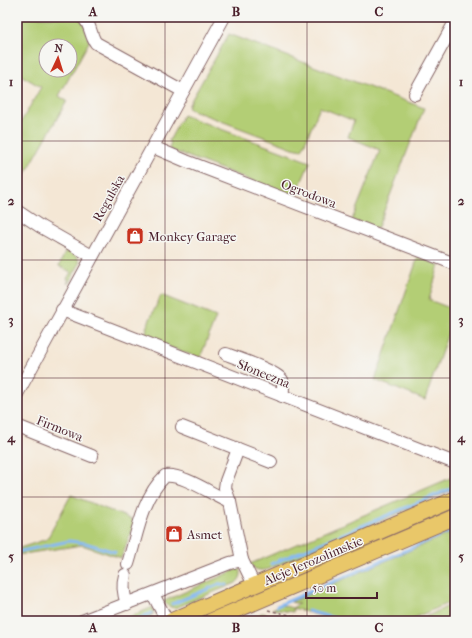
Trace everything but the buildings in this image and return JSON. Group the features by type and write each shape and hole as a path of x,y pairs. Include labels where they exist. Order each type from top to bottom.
{"main road":[{"name":"Aleje Jerozolimskie","path":"171,621 455,500"},
{"name":"Aleje Jerozolimskie","path":"211,621 455,517"}],"street":[{"name":"Regulska","path":"17,394 224,17"},
{"path":"84,18 87,21 96,43 183,91"},
{"path":"415,94 455,22"},
{"name":"Ogrodowa","path":"153,146 186,161 455,264"},
{"path":"17,211 41,227 92,256"},
{"name":"Słoneczna","path":"62,310 455,464"},
{"path":"226,354 275,374 282,381 282,396"},
{"name":"Firmowa","path":"17,426 92,456"},
{"path":"182,427 272,462"},
{"path":"238,449 226,481 225,488 230,502 242,560 254,585"},
{"path":"127,604 123,590 126,569 144,511 152,491 165,476 169,475 191,483 230,502"},
{"path":"82,621 230,563 242,560"},
{"path":"154,594 167,621"}],"path":[{"path":"260,600 268,610 272,612 315,621"}],"green space":[{"path":"17,17 82,17 89,42 78,62 78,38 38,38 38,78 69,78 59,96 67,101 17,189 17,129 41,87 17,73"},
{"path":"229,34 424,108 377,229 352,220 380,150 348,137 354,121 320,107 302,150 189,109 188,106"},
{"path":"183,115 310,162 295,197 171,150 169,147 171,143 169,141"},
{"path":"61,243 73,250 71,253 79,261 79,265 68,284 67,283 69,280 67,279 71,272 59,266 66,250 57,245"},
{"path":"418,257 439,265 429,300 455,310 425,400 375,380"},
{"path":"161,295 216,317 200,358 144,338 146,328"},
{"path":"455,476 455,489 269,569 258,570 250,564"},
{"path":"71,495 136,521 121,558 82,545 17,555 17,549 47,539"},
{"path":"455,506 455,511 198,621 186,621"},
{"path":"455,531 455,600 414,618 415,621 337,621 293,608 293,612 272,609 281,605 292,608 299,604 291,602"},
{"path":"240,568 241,576 236,583 175,608 168,606 164,601"},
{"path":"455,603 455,619 450,621 417,621"},
{"path":"153,607 153,614 145,621 120,621"},
{"path":"262,613 296,621 244,621"}],"waterway":[{"path":"271,564 455,487"},
{"path":"277,606 455,529"},
{"path":"17,552 69,541 85,543 115,552"},
{"path":"219,584 227,585"},
{"path":"172,604 220,584"},
{"path":"308,611 345,621"},
{"path":"133,621 151,613"},
{"path":"241,621 254,616"}],"place":[{"name":"Monkey Garage","path":"135,236"},
{"name":"Asmet","path":"174,534"}]}
